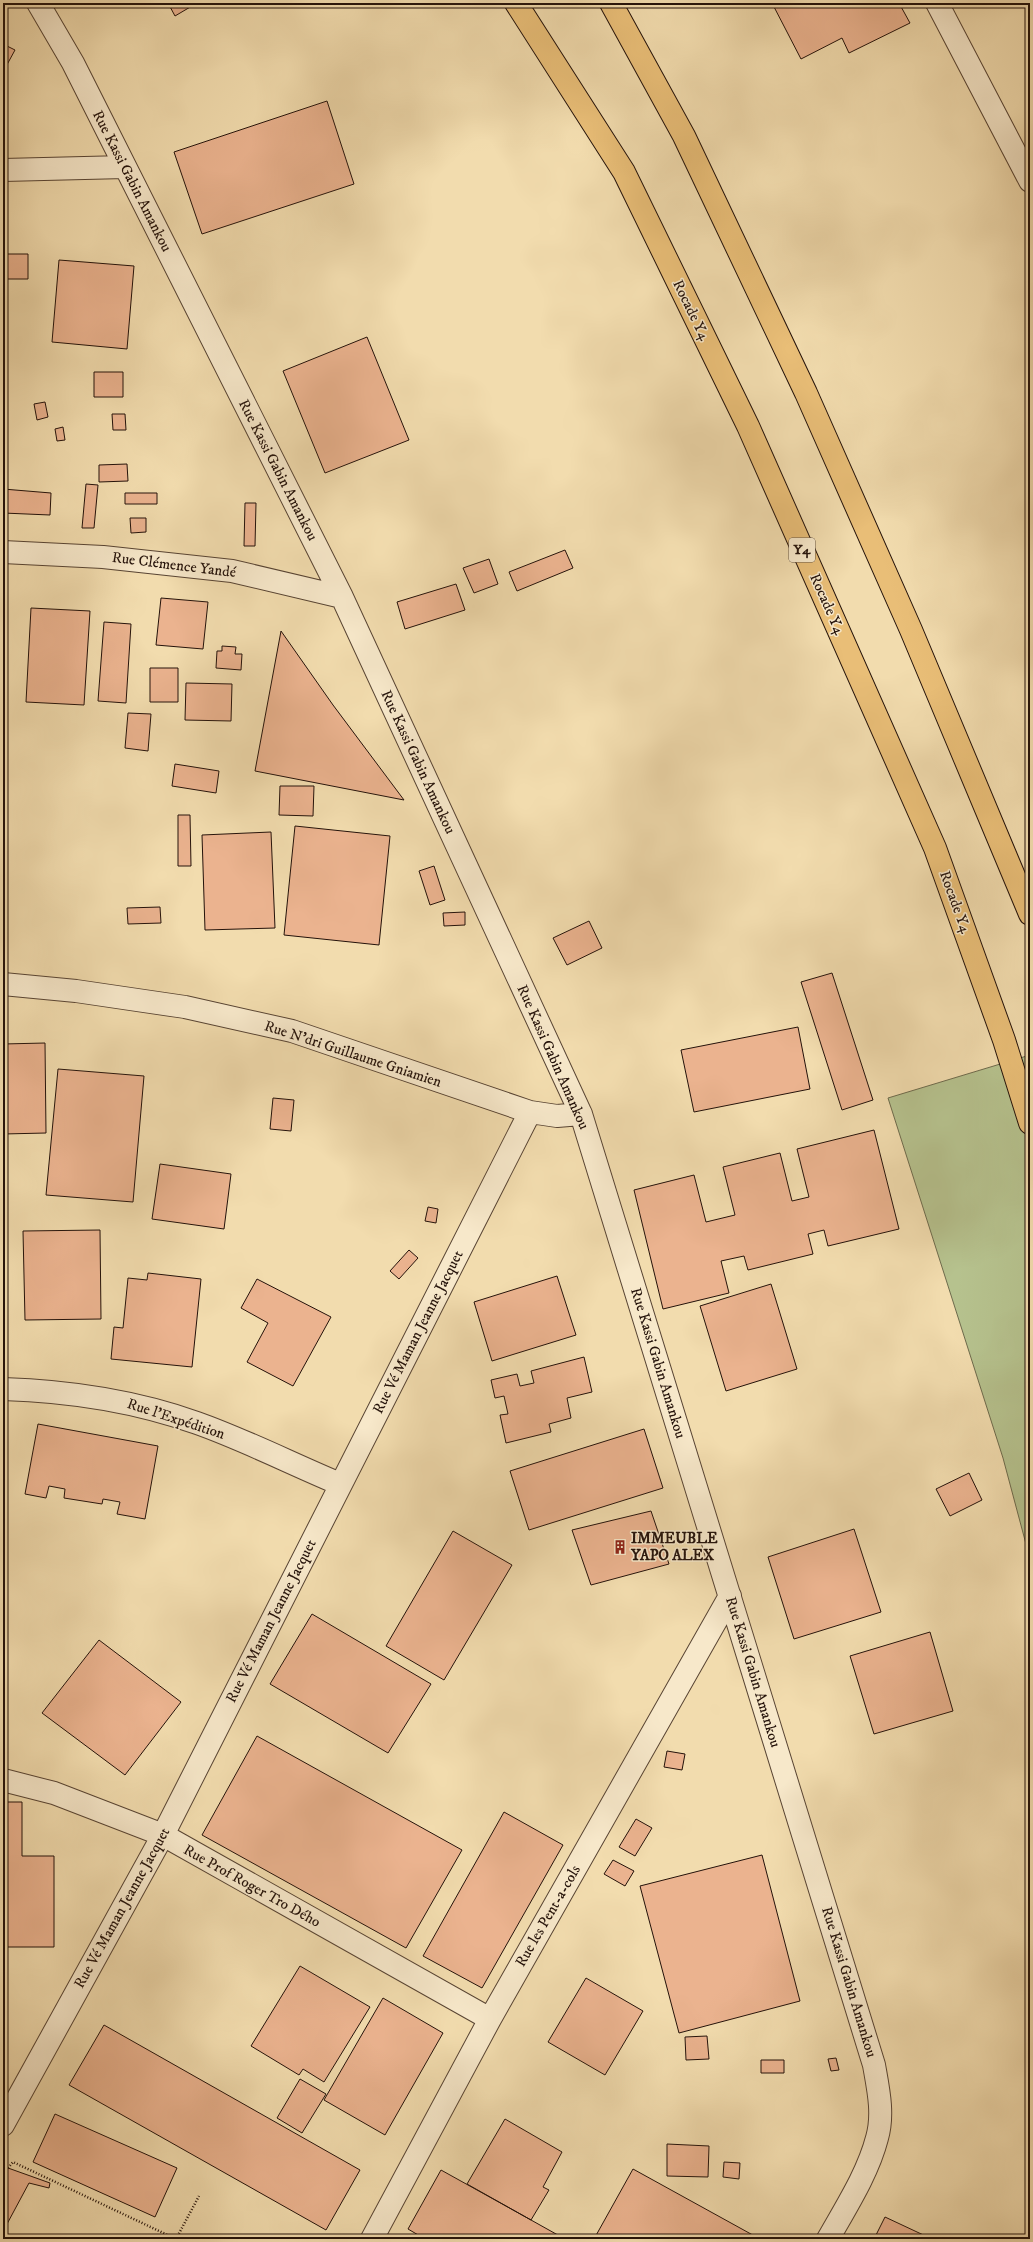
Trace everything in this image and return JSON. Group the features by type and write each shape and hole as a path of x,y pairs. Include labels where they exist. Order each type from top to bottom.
{"highway":[{"name":"Rocade Y4","path":"516,3 624,172 748,426 935,848 1004,1040 1030,1124"},
{"path":"611,3 684,136 806,393 911,630 1030,914"}],"street":[{"name":"Rue Kassi Gabin Amankou","path":"38,3 73,63 342,597 581,1114 870,2050 877,2080 880,2102 878,2137 863,2175 828,2239"},
{"path":"937,3 1030,181"},
{"path":"3,170 125,167"},
{"name":"Rue Clémence Yandé","path":"3,552 103,557 232,571 342,597"},
{"name":"Rue N'dri Guillaume Gniamien","path":"3,984 76,991 185,1007 292,1031 530,1112 557,1116 581,1114"},
{"name":"Rue Vé Maman Jeanne Jacquet","path":"3,2125 163,1835 530,1112"},
{"name":"Rue l'Expédition","path":"3,1389 33,1390 118,1401 197,1423 340,1484"},
{"name":"Rue les Pent-a-cols","path":"372,2239 490,2019 730,1596"},
{"name":"Rue Prof Roger Tro Dého","path":"3,1780 54,1793 163,1835 490,2019"}],"path":[{"path":"8,2168 13,2162 176,2239 199,2196"}],"green space":[{"path":"1030,1055 1030,1559 1003,1458 888,1098"}],"building":[{"path":"168,3 197,3 175,16"},
{"path":"772,3 899,3 910,23 849,53 842,38 801,59"},
{"path":"3,44 15,50 3,72"},
{"path":"327,101 354,184 202,234 174,152"},
{"path":"3,254 28,254 28,279 3,279"},
{"path":"59,260 134,266 127,349 52,342"},
{"path":"367,337 409,440 325,473 283,371"},
{"path":"94,372 123,372 123,397 94,397"},
{"path":"45,402 48,417 37,420 34,404"},
{"path":"112,414 125,414 126,430 113,430"},
{"path":"63,427 65,440 57,441 55,429"},
{"path":"127,464 128,481 99,482 99,465"},
{"path":"86,484 98,485 94,528 82,528"},
{"path":"3,489 51,493 50,515 3,513"},
{"path":"125,493 157,493 157,504 125,504"},
{"path":"245,503 256,503 255,546 244,546"},
{"path":"130,518 146,518 146,532 131,533"},
{"path":"565,550 573,568 517,591 509,572"},
{"path":"489,559 498,584 474,593 463,568"},
{"path":"456,584 465,610 405,629 397,602"},
{"path":"161,598 208,602 203,649 156,645"},
{"path":"31,608 90,611 84,705 26,702"},
{"path":"104,622 131,624 126,703 98,701"},
{"path":"281,631 333,705 404,800 255,771"},
{"path":"222,646 236,647 235,654 242,654 241,670 216,668 217,651 222,651"},
{"path":"150,668 178,668 178,702 150,702"},
{"path":"186,683 232,684 231,721 185,720"},
{"path":"128,713 151,714 148,751 125,748"},
{"path":"175,764 219,771 216,793 172,786"},
{"path":"280,786 314,786 313,816 279,815"},
{"path":"178,815 190,815 191,866 178,866"},
{"path":"295,826 390,836 379,945 284,935"},
{"path":"271,832 275,928 205,930 202,835"},
{"path":"434,866 445,900 430,905 419,871"},
{"path":"160,907 161,923 128,924 127,908"},
{"path":"465,912 465,925 444,926 443,913"},
{"path":"589,921 602,948 567,965 553,938"},
{"path":"832,973 873,1100 842,1110 801,982"},
{"path":"798,1027 810,1089 694,1112 681,1050"},
{"path":"45,1043 46,1133 3,1134 3,1044"},
{"path":"58,1069 144,1076 133,1202 46,1195"},
{"path":"273,1098 294,1100 291,1131 270,1129"},
{"path":"874,1130 899,1229 828,1246 824,1230 808,1234 813,1254 748,1270 744,1256 721,1261 729,1293 663,1309 634,1190 694,1175 706,1222 735,1215 723,1167 780,1153 792,1201 809,1197 797,1149"},
{"path":"160,1164 231,1174 224,1229 152,1219"},
{"path":"428,1207 438,1209 436,1223 425,1221"},
{"path":"100,1230 101,1319 25,1320 23,1231"},
{"path":"409,1250 418,1258 399,1279 390,1271"},
{"path":"148,1273 201,1279 192,1367 111,1359 114,1327 123,1328 128,1278 147,1280"},
{"path":"557,1276 576,1335 492,1361 474,1302"},
{"path":"257,1279 331,1317 293,1386 247,1362 268,1323 241,1308"},
{"path":"771,1284 797,1369 726,1391 700,1306"},
{"path":"584,1357 592,1392 567,1398 571,1418 549,1424 551,1432 506,1443 500,1415 508,1414 504,1396 495,1398 491,1380 517,1374 520,1386 534,1383 531,1371"},
{"path":"38,1424 158,1446 145,1519 117,1514 120,1502 103,1499 102,1504 64,1498 65,1489 49,1486 46,1498 25,1494"},
{"path":"644,1429 663,1488 529,1530 510,1471"},
{"path":"969,1473 982,1500 950,1516 936,1489"},
{"name":"IMMEUBLE YAPO ALEX","path":"651,1511 669,1564 591,1585 572,1530"},
{"path":"854,1529 881,1612 794,1639 768,1557"},
{"path":"453,1531 512,1565 444,1680 386,1646"},
{"path":"312,1614 431,1684 388,1753 270,1684"},
{"path":"930,1632 953,1711 874,1734 850,1656"},
{"path":"99,1640 181,1702 125,1775 42,1713"},
{"path":"3,1706 6,1744 3,1744"},
{"path":"257,1736 462,1850 406,1948 202,1835"},
{"path":"667,1751 685,1754 682,1770 664,1767"},
{"path":"3,1802 22,1802 22,1856 54,1856 54,1947 3,1947"},
{"path":"504,1812 563,1845 482,1988 423,1956"},
{"path":"636,1819 652,1828 635,1856 619,1847"},
{"path":"762,1855 800,2001 679,2033 640,1886"},
{"path":"613,1860 634,1871 625,1886 604,1874"},
{"path":"300,1966 370,2007 324,2082 303,2069 299,2075 251,2046"},
{"path":"586,1978 643,2011 605,2075 548,2042"},
{"path":"383,1998 443,2033 385,2135 324,2100"},
{"path":"104,2025 360,2170 326,2230 69,2085"},
{"path":"707,2036 709,2059 686,2060 685,2037"},
{"path":"836,2058 839,2070 831,2071 828,2059"},
{"path":"761,2060 784,2060 784,2073 761,2073"},
{"path":"300,2079 326,2094 302,2133 277,2118"},
{"path":"55,2114 177,2168 155,2217 33,2162"},
{"path":"505,2119 562,2152 543,2187 549,2190 531,2220 467,2184"},
{"path":"667,2144 709,2146 708,2177 667,2176"},
{"path":"724,2162 740,2163 739,2179 723,2177"},
{"path":"8,2168 50,2183 49,2188 29,2183 7,2224 3,2221 3,2178"},
{"path":"633,2169 760,2239 594,2239"},
{"path":"441,2170 565,2239 425,2239 408,2229"},
{"path":"885,2217 932,2239 874,2239"}],"place":[{"name":"IMMEUBLE YAPO ALEX","path":"620,1547"}]}
